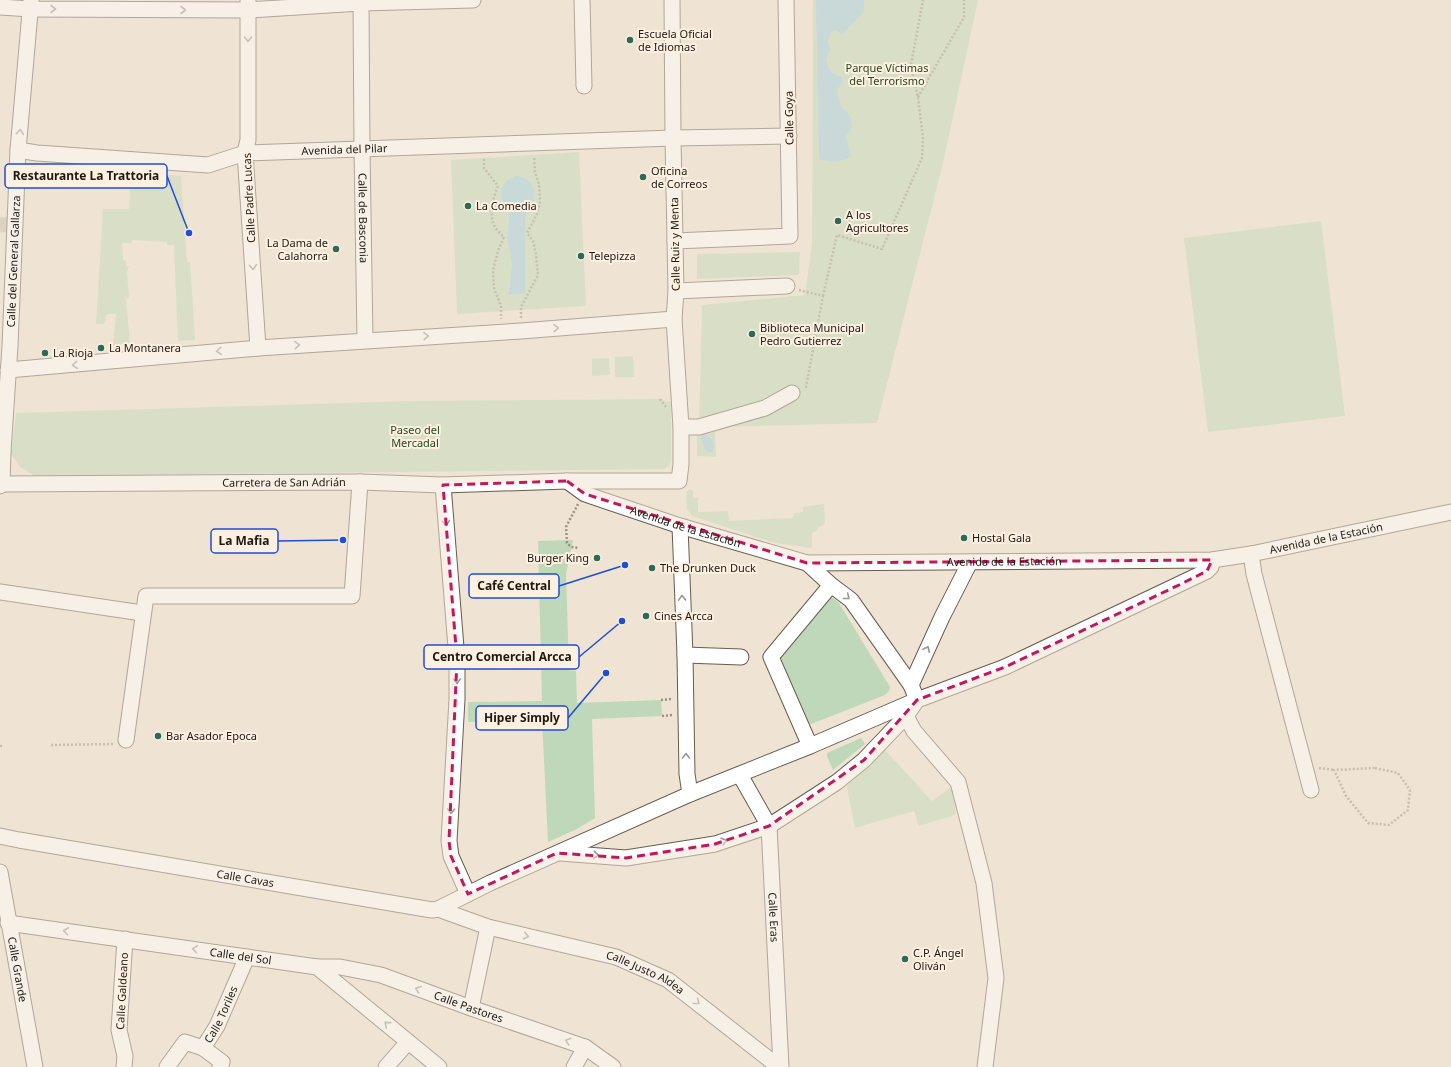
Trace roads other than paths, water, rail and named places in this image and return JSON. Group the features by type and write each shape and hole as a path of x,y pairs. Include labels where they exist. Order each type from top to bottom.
{"street":[{"path":"0,7 31,5 248,5 361,1 473,0"},
{"path":"582,0 584,86"},
{"name":"Calle Ruiz y Menta","path":"672,0 676,291 674,319 681,427"},
{"name":"Calle Goya","path":"675,241 790,236 786,0"},
{"name":"Calle de Basconia","path":"361,1 365,340"},
{"name":"Calle del General Gallarza","path":"1,485 8,370 5,346 18,150 31,5"},
{"name":"Calle Padre Lucas","path":"248,5 248,140 246,153 258,348"},
{"name":"Avenida del Pilar","path":"18,150 37,153 208,165 246,153 673,138 789,136"},
{"path":"676,291 787,286"},
{"path":"8,370 258,348 521,331 674,319"},
{"path":"681,427 699,427 764,408 792,393"},
{"name":"Carretera de San Adrián","path":"1,485 360,482 443,485 567,481 679,480 681,464 681,427"},
{"name":"Avenida de la Estación","path":"567,481 585,494 680,526 807,563 1212,560 1251,554 1451,512"},
{"path":"126,740 142,613 146,596 352,596 360,482"},
{"path":"443,485 462,720 449,841 451,856 468,894"},
{"path":"680,526 687,774 690,794"},
{"path":"1251,554 1254,574 1311,790"},
{"path":"438,909 557,853 690,794 740,775 917,700 1005,667 1207,571 1211,567 1212,560"},
{"path":"911,685 942,617 970,562"},
{"path":"807,563 831,585 851,600 911,685 917,700"},
{"path":"810,746 771,657 831,585"},
{"path":"0,592 142,613"},
{"path":"684,655 741,657"},
{"path":"557,853 626,858 715,844 769,826 837,782 864,760 906,716 917,700"},
{"path":"906,716 914,731 958,782 984,883 996,978 985,1067"},
{"name":"Calle Eras","path":"740,775 769,826 780,1067"},
{"name":"Calle Cavas","path":"0,836 432,910 438,909 488,927"},
{"name":"Calle Grande","path":"0,872 2,894 35,1067"},
{"name":"Calle del Sol","path":"8,923 317,967"},
{"path":"471,1008 488,927"},
{"name":"Calle Justo Aldea","path":"488,927 616,957 668,980 780,1067"},
{"name":"Calle Galdeano","path":"124,1067 126,1056 119,1030 125,939"},
{"name":"Calle Toriles","path":"167,1067 185,1042 202,1048 217,1026 247,957"},
{"path":"317,967 438,1067"},
{"name":"Calle Pastores","path":"317,967 340,967 381,975 585,1047 613,1067"},
{"path":"386,1067 408,1042"},
{"path":"574,1067 585,1047"},
{"path":"202,1048 222,1062 220,1067"}],"water":[{"path":"816,0 864,0 864,11 842,35 836,30 831,32 828,41 830,49 826,60 832,73 842,77 843,82 837,90 841,107 849,114 852,128 846,136 851,157 839,161 819,159"},
{"path":"516,176 525,178 532,184 534,188 534,197 525,220 525,293 509,295 512,264 508,241 509,212 501,197 504,184"},
{"path":"704,434 711,438 714,446 712,452 710,453 706,451 701,440 702,435"}],"tunnel":[{"path":"0,225 15,224"}],"place":[{"name":"Escuela Oficial de Idiomas","path":"630,40"},
{"name":"Oficina de Correos","path":"643,177"},
{"name":"La Comedia","path":"468,206"},
{"name":"A los Agricultores","path":"838,221"},
{"name":"Restaurante La Trattoria","path":"189,233"},
{"name":"La Dama de Calahorra","path":"336,249"},
{"name":"Telepizza","path":"581,256"},
{"name":"Biblioteca Municipal Pedro Gutierrez","path":"752,334"},
{"name":"La Montanera","path":"101,348"},
{"name":"La Rioja","path":"45,353"},
{"name":"Hostal Gala","path":"964,538"},
{"name":"La Mafia","path":"343,540"},
{"name":"Burger King","path":"597,558"},
{"name":"Café Central","path":"625,565"},
{"name":"The Drunken Duck","path":"652,568"},
{"name":"Cines Arcca","path":"646,616"},
{"name":"Centro Comercial Arcca","path":"622,621"},
{"name":"Hiper Simply","path":"606,673"},
{"name":"Bar Asador Epoca","path":"158,736"},
{"name":"C.P. Ángel Oliván","path":"905,959"}],"park label":[{"name":"Parque Víctimas del Terrorismo","path":"887,74"},
{"name":"Paseo del Mercadal","path":"415,436"}]}
